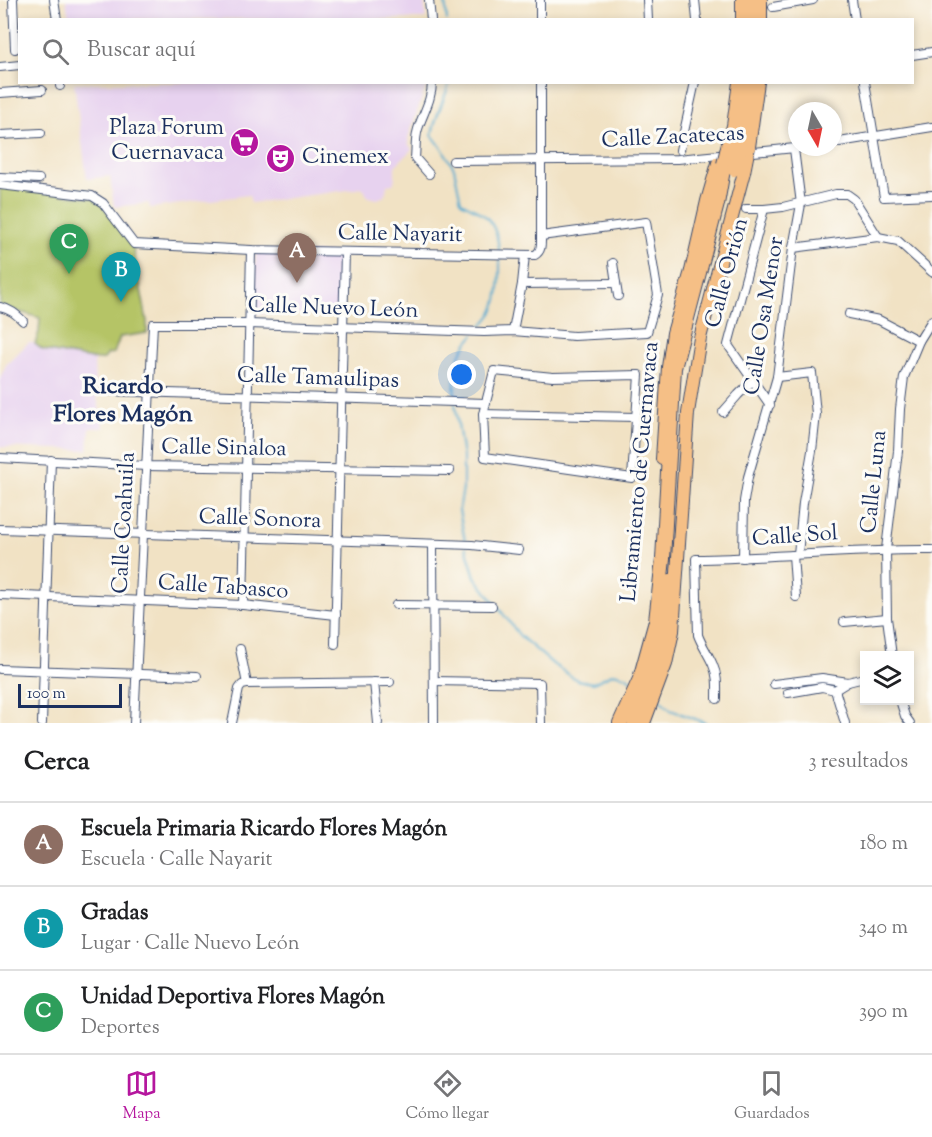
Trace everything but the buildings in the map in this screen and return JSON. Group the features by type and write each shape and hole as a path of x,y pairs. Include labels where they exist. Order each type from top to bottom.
{"highway":[{"path":"743,0 743,18"},
{"path":"753,0 753,18"},
{"path":"735,147 734,126 740,84"},
{"path":"634,723 639,699 646,682 660,592 674,368 751,84"},
{"path":"620,723 639,699"}],"main road":[{"path":"737,0 737,18"},
{"path":"761,0 761,18"},
{"name":"Libramiento de Cuernavaca","path":"734,84 728,125 735,147"},
{"name":"Libramiento de Cuernavaca","path":"646,682 666,664 673,631 688,413 698,348 714,281 730,167 757,84"},
{"path":"614,723 639,699"},
{"path":"639,699 644,723"}],"street":[{"path":"13,0 15,50"},
{"path":"54,0 57,18"},
{"path":"429,0 431,18"},
{"path":"540,0 540,18"},
{"path":"647,0 648,18"},
{"path":"695,0 697,18"},
{"path":"774,7 813,0"},
{"path":"852,0 855,18"},
{"path":"914,55 932,52"},
{"path":"0,66 18,66"},
{"path":"429,174 415,159 417,131 426,112 432,84"},
{"path":"541,236 542,84"},
{"path":"680,150 695,84"},
{"path":"866,84 884,197 932,195"},
{"path":"0,93 42,90"},
{"path":"842,141 932,127"},
{"path":"0,135 41,133"},
{"name":"Calle Zacatecas","path":"453,161 678,159 788,150"},
{"name":"Calle Osa Menor","path":"743,558 744,501 748,477 777,377 793,248 801,204 795,156"},
{"path":"0,177 39,179"},
{"name":"Calle Nayarit","path":"0,185 92,196 103,203 134,244 251,250 535,255 539,253 541,236"},
{"name":"Calle Orión","path":"746,208 764,209 801,204 836,194 847,194 854,199 878,237"},
{"name":"Calle Orión","path":"764,209 728,345 770,405"},
{"name":"Calle Nuevo León","path":"153,324 249,324 513,331 574,336 647,332 658,295 646,222 541,236"},
{"path":"793,248 878,237 898,241 932,272"},
{"path":"243,605 251,250"},
{"path":"335,644 345,252"},
{"path":"513,331 525,255"},
{"path":"613,263 618,296"},
{"path":"522,284 616,283"},
{"path":"0,307 9,309 23,321"},
{"path":"849,314 879,320 919,341"},
{"name":"Calle Luna","path":"891,651 886,549 904,377 919,341 932,320"},
{"name":"Calle Coahuila","path":"134,723 153,324"},
{"path":"494,370 553,377 639,375 632,478 485,457 483,414 486,403 494,370"},
{"path":"777,377 812,373 816,414 796,555 796,597"},
{"path":"723,412 753,380"},
{"name":"Calle Tamaulipas","path":"105,391 486,403"},
{"path":"483,414 636,417"},
{"name":"Calle Sinaloa","path":"0,458 146,466 450,471"},
{"path":"42,723 51,460"},
{"name":"Calle Sonora","path":"0,529 472,545 519,550"},
{"path":"433,544 434,723"},
{"name":"Calle Sol","path":"717,699 717,679 713,665 698,635 696,559 886,549 932,550"},
{"name":"Calle Tabasco","path":"0,595 243,605 336,615"},
{"path":"396,605 492,606"},
{"path":"844,622 888,618"},
{"path":"240,649 247,684"},
{"path":"0,669 197,676"},
{"path":"774,684 822,678 848,682"},
{"path":"788,693 822,687 835,690 848,682 860,679"},
{"path":"434,681 540,683 541,723"},
{"path":"374,682 378,723"},
{"path":"232,723 239,690 247,684 390,682"},
{"path":"835,690 845,723"},
{"path":"902,705 910,723"}],"shaded area":[{"path":"66,0 424,0 426,18 69,18"},
{"name":"Plaza Forum Cuernavaca","path":"74,84 427,84 408,138 412,149 395,166 395,179 393,184 387,185 385,196 377,199 368,197 363,188 251,203 249,195 150,208 149,203 114,207 110,176 87,179"},
{"path":"256,251 339,253 338,315 254,314"},
{"path":"29,342 44,350 94,359 95,390 104,428 90,428 88,450 0,447 0,378 6,365"}],"green space":[{"path":"0,186 93,198 101,203 133,247 147,321 147,333 120,337 114,353 97,360 43,350 35,344 40,318 0,306"}],"waterway":[{"path":"445,0 447,18"},
{"path":"449,84 432,135 454,168 461,202 488,219 498,241 500,278 497,301 493,312 480,328"},
{"path":"455,399 457,364 463,349 474,335"},
{"path":"455,404 463,457 463,489 459,510 465,541"},
{"path":"466,547 475,577 520,636 554,665 577,680 593,683 614,673 627,677 634,683"},
{"path":"659,699 671,710 706,723"}],"place":[{"name":"Plaza Forum Cuernavaca","path":"245,142"},
{"name":"Cinemex","path":"281,158"},
{"name":"Unidad Deportiva Flores Magón","path":"69,274"},
{"name":"Escuela Primaria Ricardo Flores Magón","path":"297,283"},
{"name":"Gradas","path":"121,302"}],"district":[{"name":"Ricardo Flores Magón","path":"123,401"}]}
